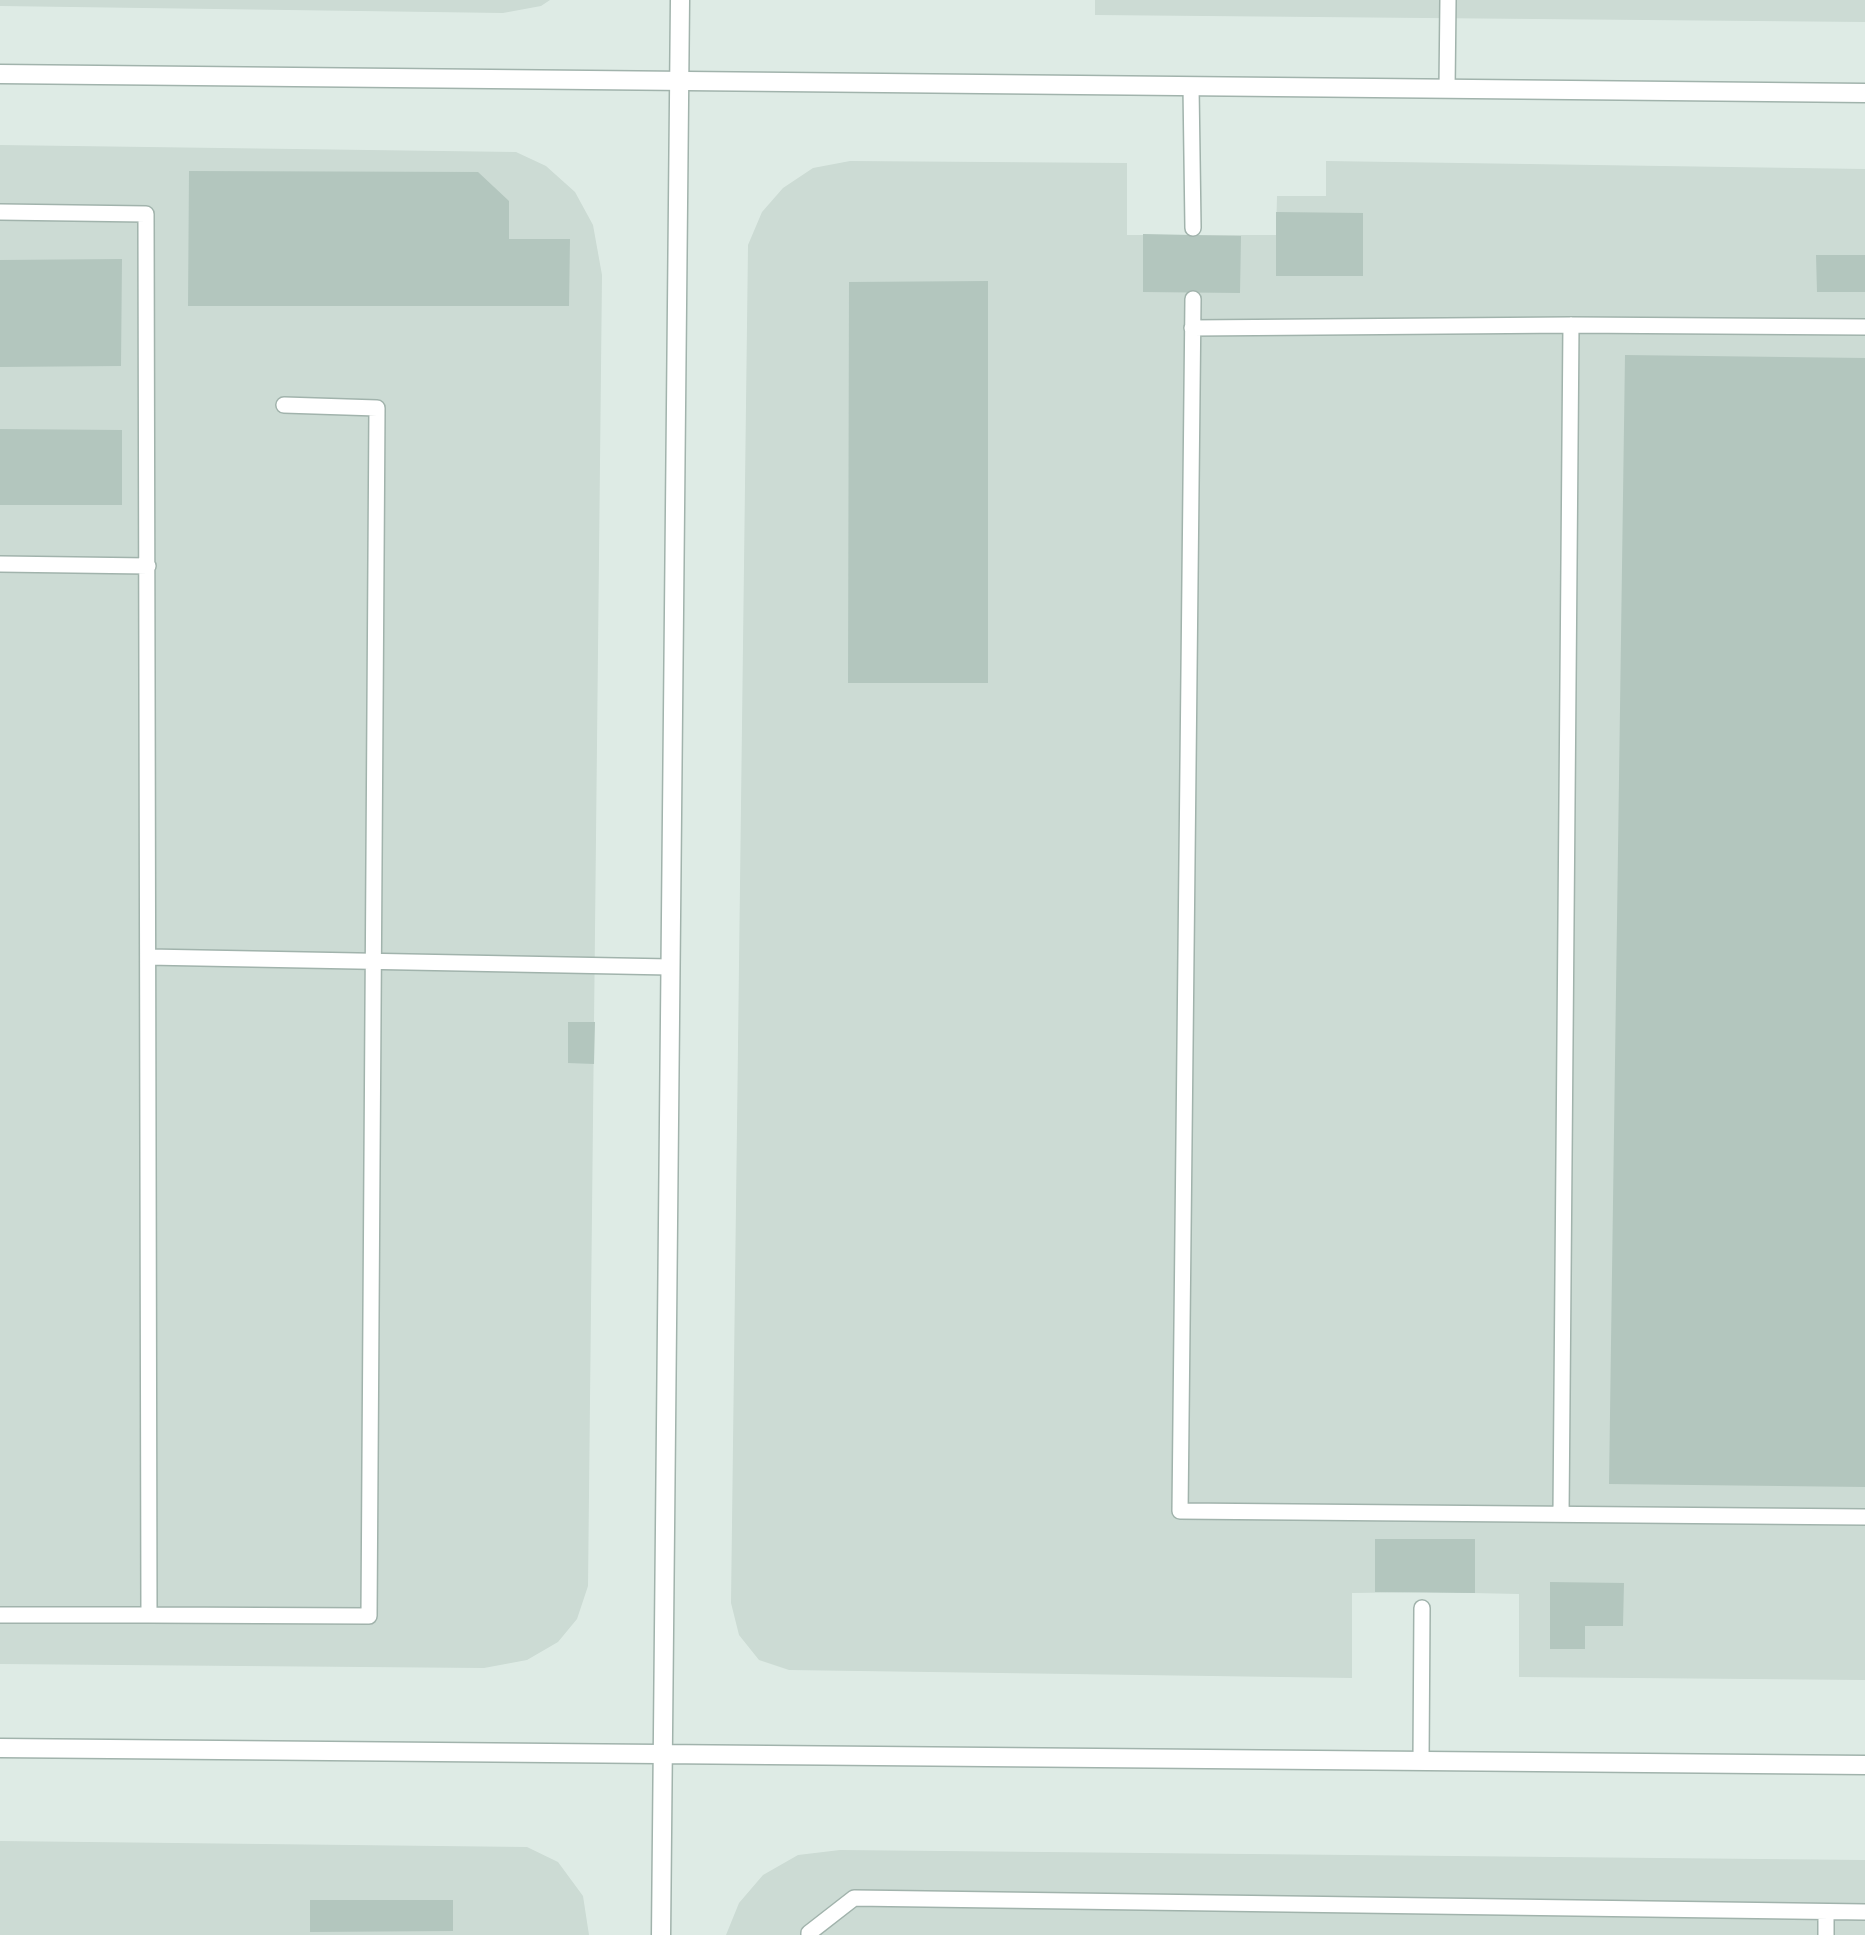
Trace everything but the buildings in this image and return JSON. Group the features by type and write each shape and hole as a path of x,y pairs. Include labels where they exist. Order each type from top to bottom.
{"street":[{"path":"661,1935 680,0"},
{"path":"0,74 1865,93"},
{"path":"0,1748 1865,1765"}],"lane":[{"path":"1448,0 1448,88"},
{"path":"1191,86 1192,228"},
{"path":"0,212 146,214 149,1615"},
{"path":"1193,299 1180,1511 1423,1519 1561,1514 1865,1517"},
{"path":"1192,328 1570,325 1865,327"},
{"path":"1561,1514 1570,325"},
{"path":"0,1615 369,1616 376,408 284,405"},
{"path":"0,564 148,566"},
{"path":"148,957 670,967"},
{"path":"1421,1761 1422,1608"},
{"path":"809,1935 854,1898 1865,1912"},
{"path":"1826,1912 1826,1935"}],"shaded area":[{"path":"0,0 550,0 541,6 503,13 0,6"},
{"path":"1095,0 1865,0 1865,22 1095,15"},
{"path":"0,145 516,152 546,166 575,192 593,225 602,275 588,1586 577,1619 558,1642 527,1660 484,1668 0,1664"},
{"path":"850,161 1127,163 1127,235 1276,235 1277,196 1326,196 1326,161 1865,169 1865,1680 1519,1677 1519,1594 1352,1593 1352,1678 789,1670 759,1660 739,1635 731,1603 748,245 762,212 783,188 813,168"},
{"path":"0,1841 527,1847 558,1862 583,1896 589,1935 0,1935"},
{"path":"840,1850 1865,1860 1865,1935 726,1935 739,1903 763,1875 798,1855"}]}
